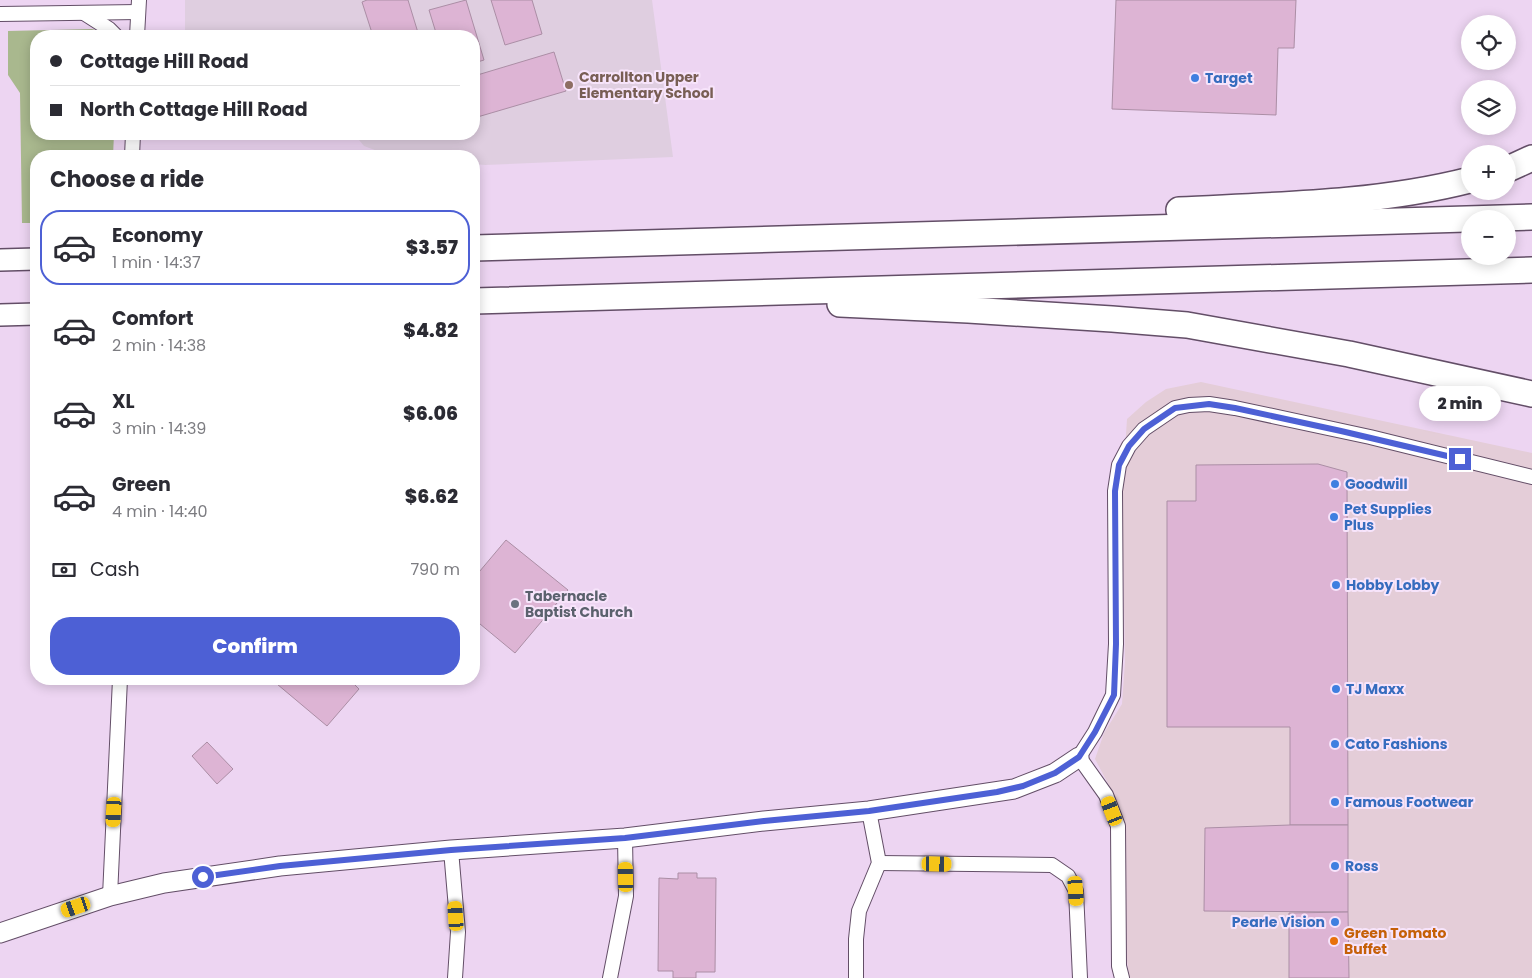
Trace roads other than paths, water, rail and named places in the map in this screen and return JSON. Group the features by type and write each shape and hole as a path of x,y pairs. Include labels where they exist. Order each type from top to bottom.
{"highway":[{"path":"1516,165 1532,158"},
{"path":"971,232 1048,217 1300,204 1408,193 1461,182"},
{"path":"480,248 1532,217"},
{"path":"480,301 1532,270"},
{"path":"716,293 802,302 968,310 1187,325 1350,354 1532,394"}],"main road":[{"path":"0,260 30,260"},
{"path":"6,315 30,315"}],"street":[{"path":"0,14 83,13 139,6 137,30"},
{"path":"83,13 111,30"},
{"path":"0,933 110,896 164,883 280,866 451,850 625,838 764,821 869,811 1014,789 1055,773 1079,757 1095,732 1114,695 1116,644 1115,491 1119,465 1129,446 1144,429 1175,408 1209,404 1235,408 1370,437 1532,477"},
{"path":"110,896 120,685"},
{"path":"1079,757 1106,795 1118,826 1119,966 1122,978"},
{"path":"856,978 856,939 859,911 879,863 869,811"},
{"path":"610,978 626,896 625,838"},
{"path":"451,850 458,932 455,978"},
{"path":"879,863 1052,865 1068,876 1076,891 1080,978"}],"place":[{"name":"Target","path":"1195,78"},
{"name":"Carrollton Upper Elementary School","path":"569,85"},
{"name":"Goodwill","path":"1335,484"},
{"name":"Pet Supplies Plus","path":"1334,517"},
{"name":"Hobby Lobby","path":"1336,585"},
{"name":"Tabernacle Baptist Church","path":"515,604"},
{"name":"TJ Maxx","path":"1336,689"},
{"name":"Cato Fashions","path":"1335,744"},
{"name":"Famous Footwear","path":"1335,802"},
{"name":"Ross","path":"1335,866"},
{"name":"Pearle Vision","path":"1335,922"},
{"name":"Green Tomato Buffet","path":"1334,941"}]}
